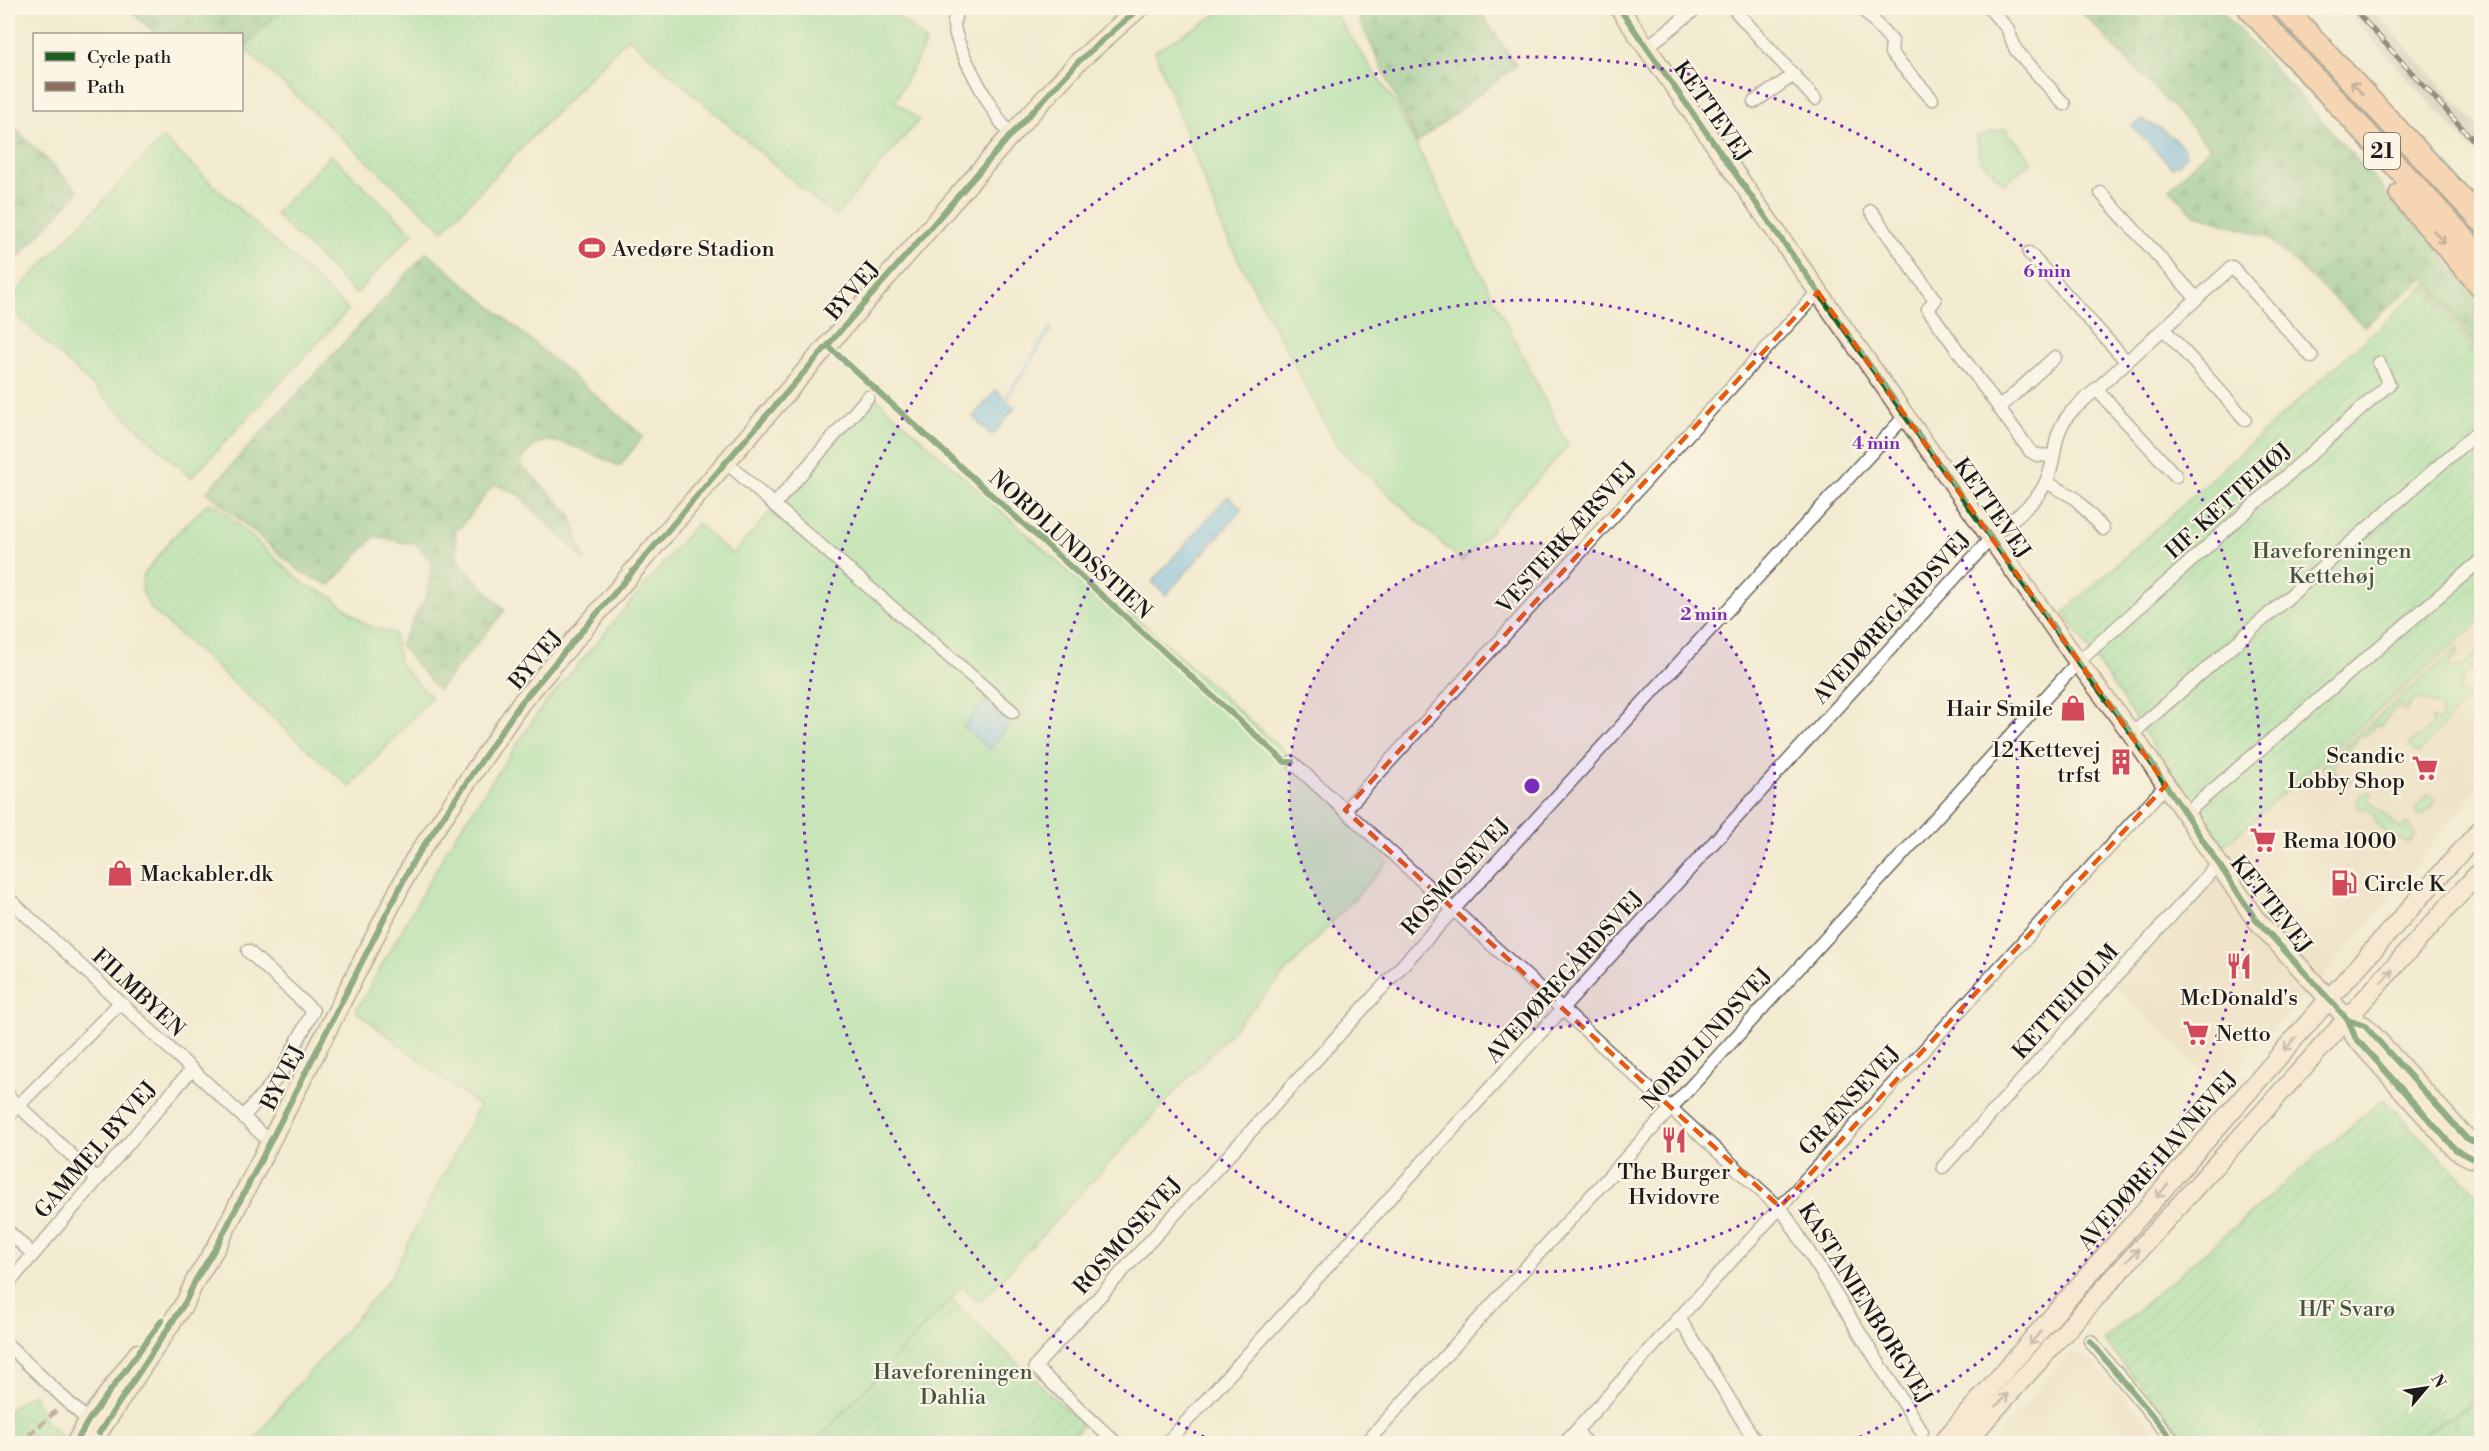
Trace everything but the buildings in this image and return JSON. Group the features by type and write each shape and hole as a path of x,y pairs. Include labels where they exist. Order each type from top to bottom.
{"highway":[{"name":"21","path":"2249,8 2481,258"},
{"name":"21","path":"2284,8 2481,221"},
{"path":"2283,44 2327,109 2481,287"},
{"path":"2396,131 2481,201"}],"street":[{"path":"958,8 953,22 960,45 998,119 1011,135"},
{"name":"BYVEJ","path":"75,1443 97,1435 170,1309 195,1281 218,1244 414,860 520,704 726,462 1011,135 1077,62 1139,8"},
{"name":"KETTEVEJ","path":"1619,8 2078,662 2132,734 2261,926 2348,1020"},
{"path":"1647,47 1697,8"},
{"path":"1733,8 1815,99"},
{"path":"1862,8 1892,41 1891,53 1932,99"},
{"path":"1989,8 2007,28 2016,50 2064,104"},
{"path":"1754,102 1794,75"},
{"path":"2102,194 2197,299"},
{"path":"1871,211 1935,300 1928,309 2030,451 2037,455 2052,456"},
{"path":"2029,253 2127,362"},
{"path":"2103,529 2075,498 2046,482 2057,431 2064,419 2096,389 2232,267 2312,357"},
{"name":"VESTERKÆRSVEJ","path":"1345,810 1818,292"},
{"path":"2164,329 2245,419"},
{"path":"1999,408 2055,357"},
{"name":"HF. KETTEHØJ","path":"2078,662 2389,384 2379,363"},
{"path":"2096,389 2176,476"},
{"path":"774,505 868,397"},
{"name":"ROSMOSEVEJ","path":"1118,1443 1035,1367 1906,415"},
{"path":"2132,734 2481,428"},
{"path":"726,462 1013,712"},
{"name":"AVEDØREGÅRDSVEJ","path":"1166,1443 1992,537 2035,497 2046,482"},
{"path":"2185,814 2481,559"},
{"name":"NORDLUNDSVEJ","path":"1365,1443 2078,662"},
{"name":"KASTANIENBORGVEJ","path":"1292,762 1780,1207 1794,1225 1922,1432"},
{"name":"GRÆNSEVEJ","path":"1564,1443 2166,785"},
{"name":"AVEDØRE HAVNEVEJ","path":"1941,1443 2481,828"},
{"name":"KETTEHOLM","path":"1943,1167 2218,864"},
{"name":"AVEDØRE HAVNEVEJ","path":"1964,1443 2348,1020 2481,869"},
{"name":"FILMBYEN","path":"8,898 270,1142"},
{"path":"243,1117 282,1073 313,1011 248,951"},
{"path":"8,1116 120,1003"},
{"path":"2348,1020 2365,1026 2466,1139 2481,1144"},
{"path":"2348,1020 2355,1037 2456,1150 2471,1158 2481,1160"},
{"name":"GAMMEL BYVEJ","path":"8,1284 192,1069"},
{"path":"8,1096 97,1179"},
{"path":"8,1231 27,1249"},
{"path":"1679,1318 1757,1443"},
{"path":"2090,1341 2176,1443"},
{"path":"8,1345 97,1435"},
{"path":"1577,1430 1586,1443"}],"highlighted area":[{"path":"1818,292 2166,785 1780,1207 1345,810"}],"shaded area":[{"path":"2343,8 2371,8 2481,130 2481,158"},
{"path":"2481,623 2481,784 2371,921 2222,1088 2110,982 2223,849"},
{"path":"2072,1351 2093,1361 2161,1439 2156,1443 1991,1443"}],"green space":[{"path":"126,8 282,8 243,48 243,33 156,33"},
{"path":"282,8 890,8 926,43 895,101 919,120 835,217 628,37 443,230 244,48"},
{"path":"1228,8 1331,8 1396,105 1568,446 1462,562 1338,447 1223,230 1155,51"},
{"path":"1354,8 1478,8 1516,65 1417,143"},
{"path":"2078,8 2219,8 2427,237 2481,302 2481,356 2425,278 2364,326 2266,236 2194,214 2170,189 2210,147"},
{"path":"8,122 79,191 8,268"},
{"path":"2005,128 2032,161 2004,184 1979,158 1977,137"},
{"path":"163,138 348,310 191,478 8,307 8,301"},
{"path":"331,155 413,233 356,294 275,214"},
{"path":"427,252 643,436 620,466 577,448 553,441 535,445 520,464 571,515 585,561 518,494 494,484 455,532 458,561 505,610 438,690 400,645 427,594 432,562 414,542 405,543 375,536 330,585 302,573 207,492"},
{"name":"Haveforeningen Kettehøj","path":"2426,285 2481,362 2481,621 2221,848 2064,612"},
{"path":"874,396 1122,620 1130,612 1389,846 1382,855 1388,862 980,1302 962,1286 815,1443 252,1444 280,1406 390,1279 479,1106 356,1011 452,841 540,710 697,523 732,555"},
{"path":"208,503 216,505 305,585 329,595 368,626 394,633 400,665 431,697 350,787 150,608 142,590 143,576 173,537"},
{"path":"2458,648 2459,652 2449,664 2450,668 2463,665 2481,648 2481,658 2476,664 2473,663 2475,665 2472,668 2469,667 2471,669 2465,676 2462,675 2464,677 2459,683 2462,685 2458,689 2466,696 2470,692 2480,701 2473,703 2474,708 2465,700 2418,754 2409,746 2415,738 2420,738 2432,724 2432,718 2439,721 2442,717 2441,707 2420,699 2412,701 2406,711 2398,705 2381,725 2375,725 2367,735 2362,735 2332,768 2342,778 2347,775 2353,777 2341,790 2321,766"},
{"path":"2372,793 2368,800 2401,829 2406,823 2415,833 2415,837 2408,843 2391,836 2374,821 2374,815 2366,808 2362,810 2358,806 2358,801 2361,795"},
{"path":"2430,795 2435,799 2434,803 2423,815 2417,816 2416,808 2426,796"},
{"name":"H/F Svarø","path":"2383,1099 2481,1198 2481,1399 2407,1443 2190,1443 2103,1340"},
{"name":"Haveforeningen Dahlia","path":"950,1299 1083,1425 1066,1443 815,1443"},
{"path":"33,1393 45,1421 61,1436 57,1443 8,1443 8,1411"},
{"path":"2481,1399 2481,1443 2407,1443"}],"water":[{"path":"2141,120 2160,129 2180,144 2186,154 2179,164 2172,167 2132,126"},
{"path":"996,390 1015,408 994,434 990,434 973,417"},
{"path":"1228,496 1242,509 1166,595 1152,582"},
{"path":"985,700 1011,722 989,750 963,727"}],"waterway":[{"path":"1006,399 1051,328"}],"railway":[{"path":"2353,8 2482,150"}],"marked path":[{"path":"19,1444 56,1411"}],"cycle path":[{"path":"99,1433 186,1301 195,1281 218,1244 414,860 520,704 726,462 1011,135 1078,62 1139,8"},
{"path":"1619,8 2078,662 2132,734 2254,917 2348,1020 2355,1037 2456,1150 2471,1158 2482,1160"},
{"name":"NORDLUNDSSTIEN","path":"828,346 1285,762 1292,762"},
{"path":"2348,1020 2365,1026 2467,1139 2482,1145"},
{"path":"75,1444 88,1421 162,1320"},
{"path":"2090,1341 2176,1444"}],"place":[{"name":"Avedøre Stadion","path":"592,248"},
{"name":"Hair Smile","path":"2073,708"},
{"name":"12 Kettevej trfst","path":"2121,762"},
{"name":"Scandic Lobby Shop","path":"2425,768"},
{"name":"Rema 1000","path":"2263,840"},
{"name":"Mackabler.dk","path":"120,873"},
{"name":"Circle K","path":"2344,883"},
{"name":"McDonald's","path":"2239,966"},
{"name":"Netto","path":"2196,1033"},
{"name":"The Burger Hvidovre","path":"1674,1140"}]}
